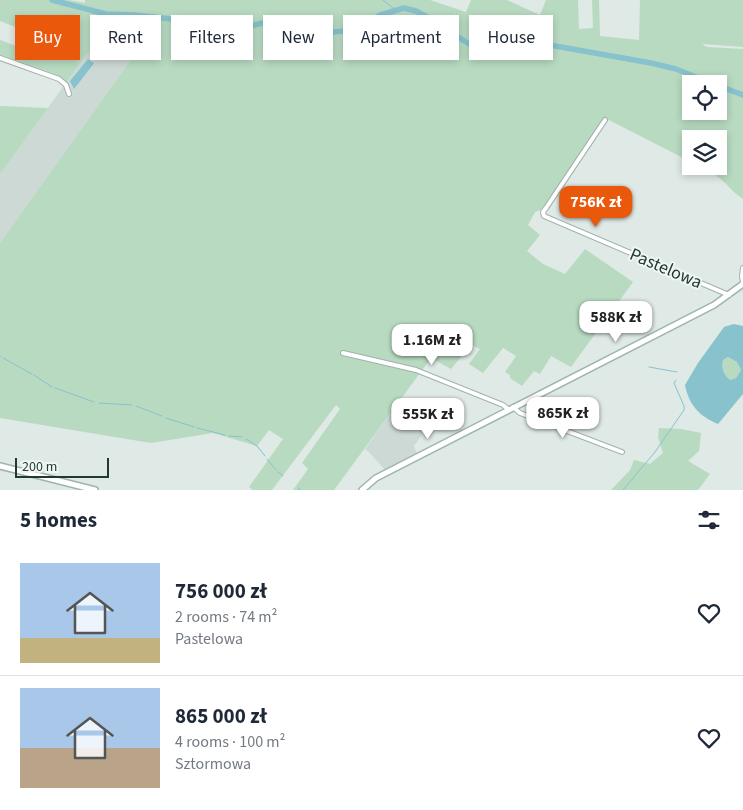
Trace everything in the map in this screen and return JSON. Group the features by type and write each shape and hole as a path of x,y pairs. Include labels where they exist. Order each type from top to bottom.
{"street":[{"path":"0,58 59,79 66,84 69,94"},
{"name":"Pastelowa","path":"605,120 543,212 544,216 729,295"},
{"path":"362,490 376,478 714,304 729,295 743,283 743,268"},
{"path":"343,353 422,372 520,413 622,452"},
{"path":"0,466 95,490"}],"shaded area":[{"path":"90,50 90,60 131,60 0,243 0,174"},
{"path":"399,402 430,423 414,446 417,454 385,470 365,449"}],"green space":[{"path":"0,0 69,0 85,3 85,0 430,0 466,12 471,0 507,0 540,15 546,0 578,0 579,29 593,28 592,0 599,0 600,36 639,40 640,0 743,0 743,47 702,44 707,47 743,49 743,199 715,175 727,175 727,130 682,130 682,157 609,120 605,120 546,208 535,212 528,225 540,235 527,251 543,264 565,274 585,249 633,282 571,367 551,356 540,374 534,371 522,386 505,372 516,356 503,348 483,373 469,364 480,349 471,345 451,369 431,358 334,490 293,490 308,469 302,463 340,409 336,405 272,490 253,490 249,487 283,439 269,430 257,446 213,433 151,443 0,418 0,243 131,60 161,60 161,15 90,15 90,50 66,83 0,58 0,40 15,46 15,60 80,60 80,15 15,15 15,27 0,21"},
{"path":"0,106 48,108 0,174"},
{"path":"728,357 737,362 741,370 736,378 729,380 722,366 723,360"},
{"path":"659,428 681,429 701,433 699,451 688,461 710,474 698,490 611,490 630,470 634,460 650,464 663,453 658,437"}],"water":[{"path":"88,59 94,63 74,89 70,81"},
{"path":"734,324 743,326 743,394 718,424 705,417 696,409 689,398 685,385 724,327","holes":["728,357 737,362 741,370 736,378 730,380 724,372 723,360"]}],"waterway":[{"path":"52,0 106,14 135,15 246,27 275,20 333,32 355,30 380,15 404,8 416,11 431,19 469,44 485,48 527,41 651,63 691,75"},
{"path":"383,0 396,10"},
{"path":"727,89 743,95"},
{"path":"3,358 32,374"},
{"path":"649,367 677,372"},
{"path":"34,375 52,387"},
{"path":"623,490 655,452 684,410 674,383 676,380"},
{"path":"55,388 94,402"},
{"path":"99,403 132,405"},
{"path":"136,406 162,416"},
{"path":"166,418 194,427"},
{"path":"197,428 225,435"},
{"path":"229,436 242,437"},
{"path":"246,439 257,446 265,456"},
{"path":"267,459 276,470"},
{"path":"278,472 283,476"}]}
